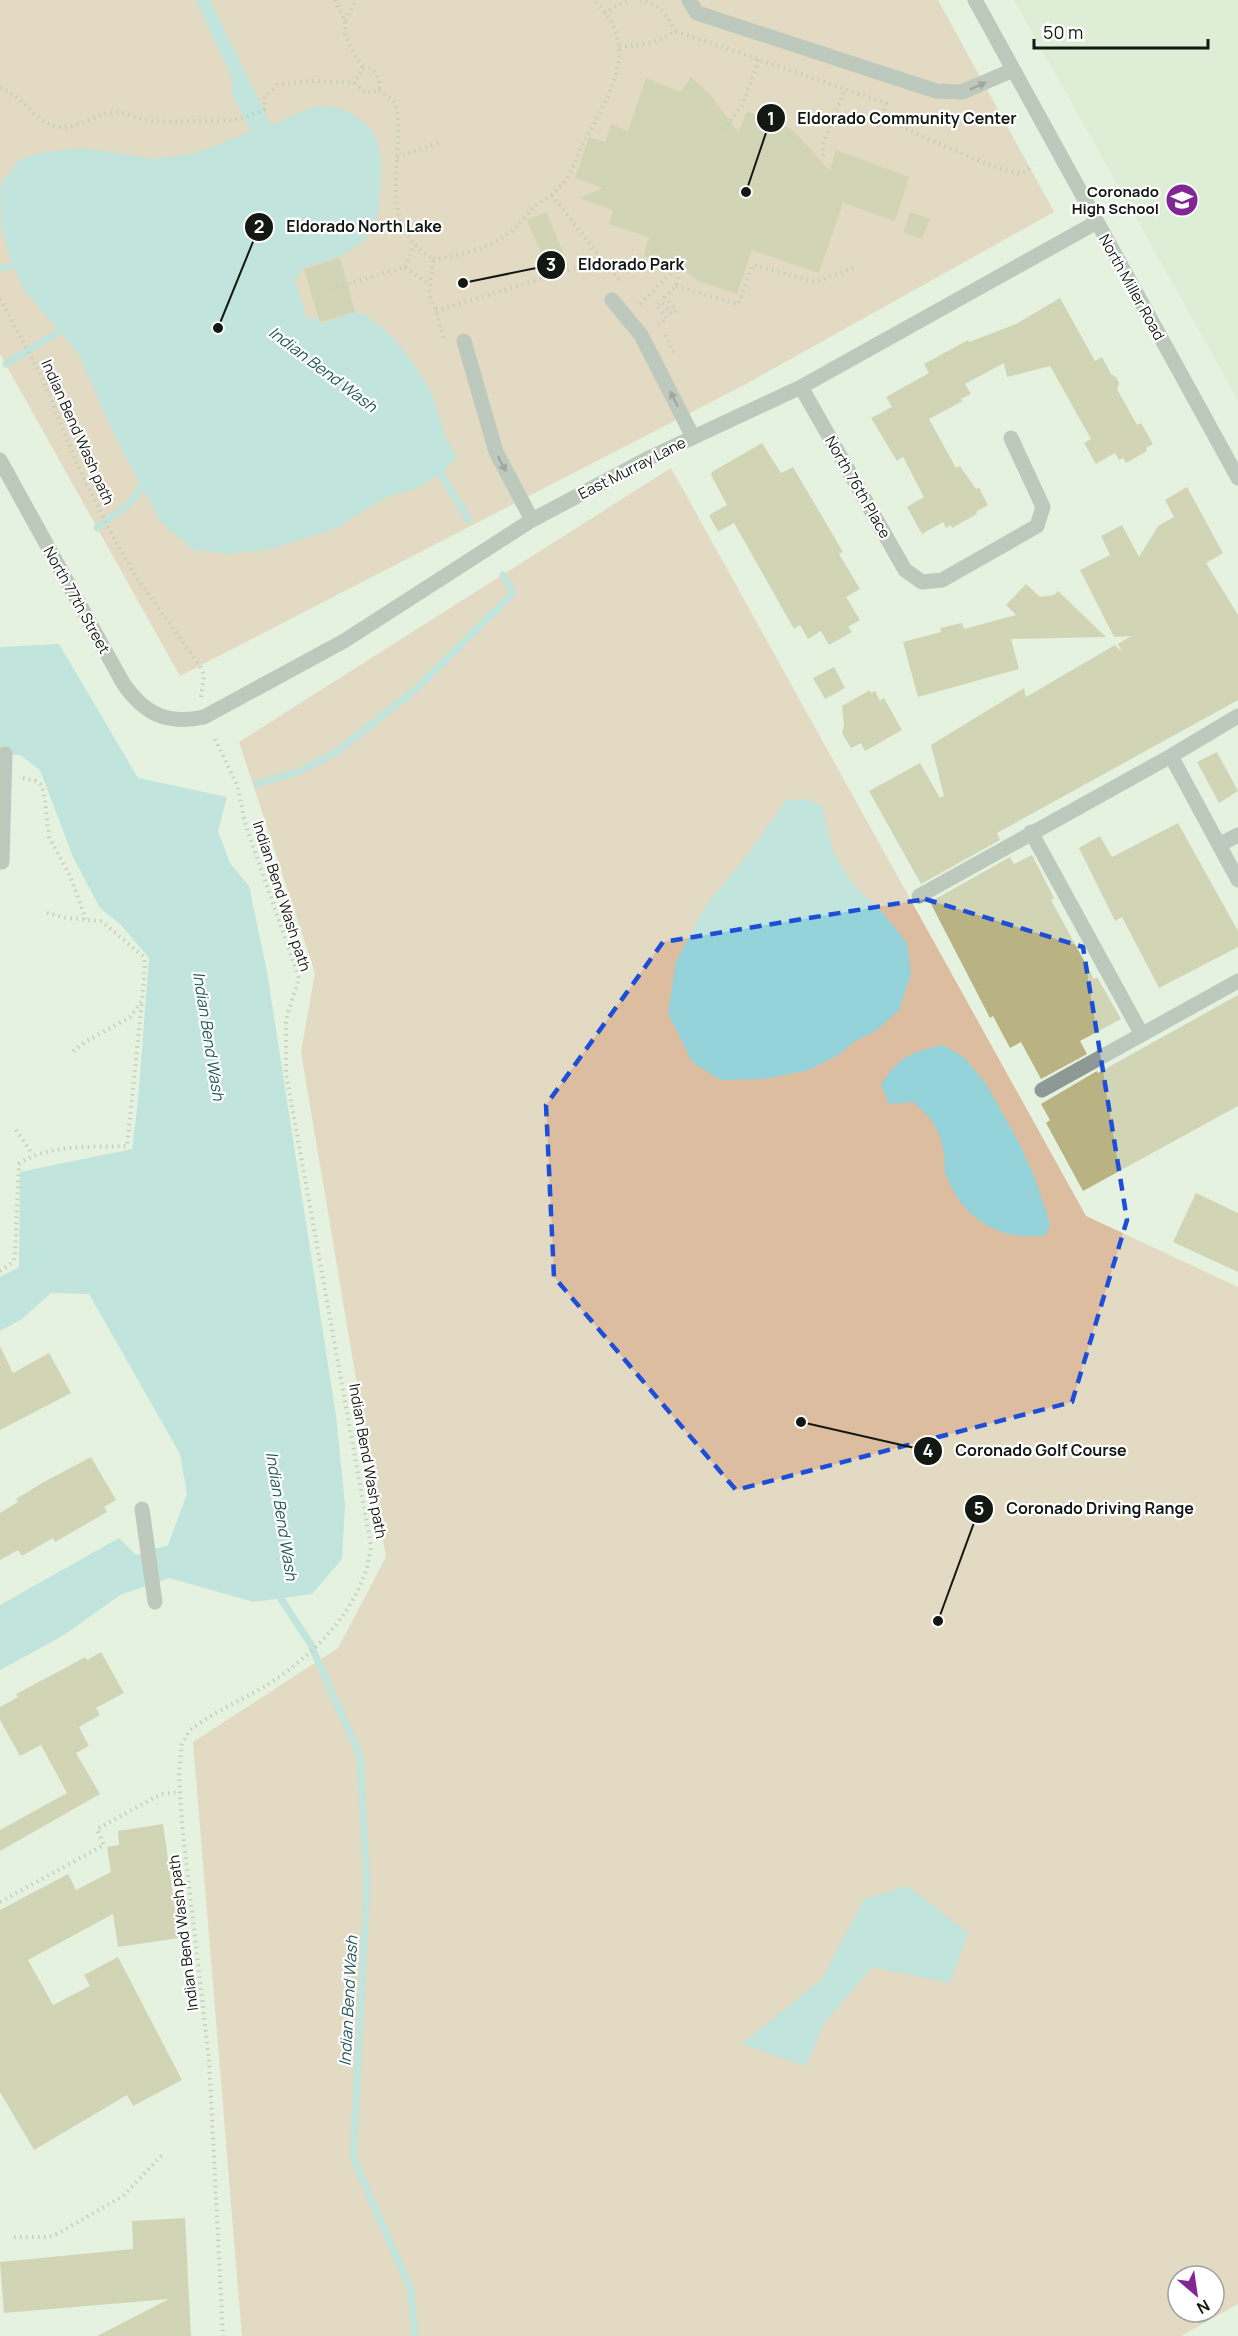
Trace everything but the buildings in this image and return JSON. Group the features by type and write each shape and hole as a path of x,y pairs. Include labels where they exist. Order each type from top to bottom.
{"street":[{"path":"689,0 697,13 942,91 962,92 1013,70"},
{"name":"North Miller Road","path":"975,0 1238,478"},
{"name":"East Murray Lane","path":"174,720 204,717 248,695 393,610 532,520 616,475 801,387 1096,222"},
{"path":"612,300 641,334 693,437"},
{"path":"464,340 496,452 532,520"},
{"name":"North 76th Place","path":"801,387 905,570 921,582 942,580 1037,525 1043,507 1011,438"},
{"name":"North 77th Street","path":"0,460 123,683 135,700 147,710 174,720"},
{"path":"919,896 1171,756 1238,716"},
{"path":"3,862 5,754"},
{"path":"1171,756 1238,880"},
{"path":"1031,832 1142,1033"},
{"path":"1219,845 1238,835"},
{"path":"1042,1090 1238,981"},
{"path":"142,1509 155,1602"}],"path":[{"path":"335,0 345,21 345,34 363,68"},
{"path":"345,21 356,0"},
{"path":"363,68 371,68 377,74 380,90 394,102 399,118 397,213 404,232 419,251 434,259 482,248 512,231 536,206 552,195 569,175 615,83 620,63 619,47 614,29 594,0"},
{"path":"604,13 628,0"},
{"path":"640,0 649,1 665,12 675,31 886,103 882,118 979,160 1016,173 1024,173 1033,165"},
{"path":"619,47 645,45 665,38 675,31"},
{"path":"723,130 741,106 759,59"},
{"path":"354,83 363,68"},
{"path":"0,88 12,92 42,122 61,128 75,126 97,116 117,112 144,120 175,123 227,122 246,119 264,110 265,96 277,85 309,81 354,83 366,93 380,90"},
{"path":"824,156 823,144 845,89"},
{"path":"398,157 441,142"},
{"path":"552,195 625,287"},
{"path":"405,267 414,244"},
{"path":"434,259 429,294 445,344"},
{"path":"436,311 602,260"},
{"path":"640,304 680,264 676,286 665,297 676,310 672,314 660,302 656,306 667,318 658,325"},
{"path":"676,286 738,304 753,264 815,282 853,268"},
{"path":"405,267 430,285"},
{"path":"331,289 405,267"},
{"path":"633,296 646,311"},
{"name":"Indian Bend Wash path","path":"0,299 43,379 77,464 112,535 137,578 200,666 204,675 201,697"},
{"path":"652,318 670,343 678,362"},
{"name":"Indian Bend Wash path","path":"215,739 238,787 245,823 299,978 286,1018 286,1073 371,1546 370,1561 362,1584 343,1614 304,1657 263,1687 190,1730 182,1744 180,1792 209,2060 223,2336"},
{"path":"4,779 27,778 40,784 44,792 49,837 70,876 86,920"},
{"path":"0,1271 13,1263 15,1255 19,1164 33,1155 51,1150 127,1146 142,1001 144,957 101,921 67,918 47,913"},
{"path":"71,1053 130,1017 142,1001"},
{"path":"16,1130 33,1155"},
{"path":"0,1902 104,1845 97,1829 161,1794 180,1792"},
{"path":"14,2237 48,2237 59,2233 123,2196 164,2153"}],"highlighted area":[{"path":"925,899 1083,947 1127,1220 1072,1402 736,1490 554,1277 546,1105 663,942"}],"shaded area":[{"path":"0,0 938,0 1054,212 744,385 180,676 0,354"},
{"name":"Coronado High School","path":"1014,0 1238,0 1238,400"},
{"path":"671,468 1086,1216 1238,1287 1238,2304 1226,2311 1226,2264 1166,2264 1166,2324 1202,2324 1181,2336 242,2336 193,1742 338,1648 386,1557 301,1052 315,973 239,742"}],"water":[{"path":"196,0 210,0 271,125 314,107 328,106 341,109 356,117 373,132 380,154 381,170 375,226 366,238 350,251 302,268 295,280 307,319 317,317 320,324 345,315 359,313 378,324 389,334 418,370 430,390 446,438 456,458 441,474 415,489 389,496 339,527 272,549 226,554 192,549 160,521 116,438 78,353 24,290 10,258 2,230 0,190 3,181 18,161 39,153 82,148 153,159 192,154 251,132 233,95 231,76"},
{"path":"59,644 138,778 227,797 218,831 230,863 249,886 267,972 336,1416 345,1505 342,1559 312,1594 254,1602 169,1578 120,1595 64,1635 0,1670 0,1605 119,1538 136,1555 168,1545 187,1494 180,1454 89,1294 51,1293 22,1319 0,1331 0,1277 19,1267 20,1172 132,1149 138,1101 149,958 121,925 100,908 73,857 40,770 20,755 0,754 0,647"},
{"path":"806,799 822,806 833,852 854,885 883,913 907,943 911,973 899,1010 876,1031 855,1041 838,1055 809,1070 764,1079 720,1080 692,1062 668,1013 676,962 705,906 745,858 786,800"},
{"path":"943,1045 965,1058 986,1084 1018,1141 1034,1176 1047,1214 1050,1226 1046,1235 1014,1235 986,1225 974,1216 963,1206 947,1178 941,1139 930,1119 913,1102 889,1104 881,1085 893,1068 914,1053"},
{"path":"908,1886 968,1933 950,1983 872,1967 824,2023 806,2066 742,2044 822,1979 864,1899"}],"waterway":[{"path":"0,268 13,266"},
{"path":"6,364 58,332"},
{"name":"Indian Bend Wash","path":"434,468 441,474 469,520"},
{"path":"97,528 129,504 141,487"},
{"name":"Indian Bend Wash","path":"257,784 300,771 335,753 416,689 513,593 503,575"},
{"name":"Indian Bend Wash","path":"279,1591 281,1599 310,1643 360,1756 367,1886 353,2158 411,2290 415,2336"}],"place":[{"name":"Eldorado Community Center","path":"746,192"},
{"name":"Coronado High School","path":"1182,200"},
{"name":"Eldorado Park","path":"463,283"},
{"name":"Eldorado North Lake","path":"218,328"},
{"name":"Coronado Golf Course","path":"801,1422"},
{"name":"Coronado Driving Range","path":"938,1621"}]}
